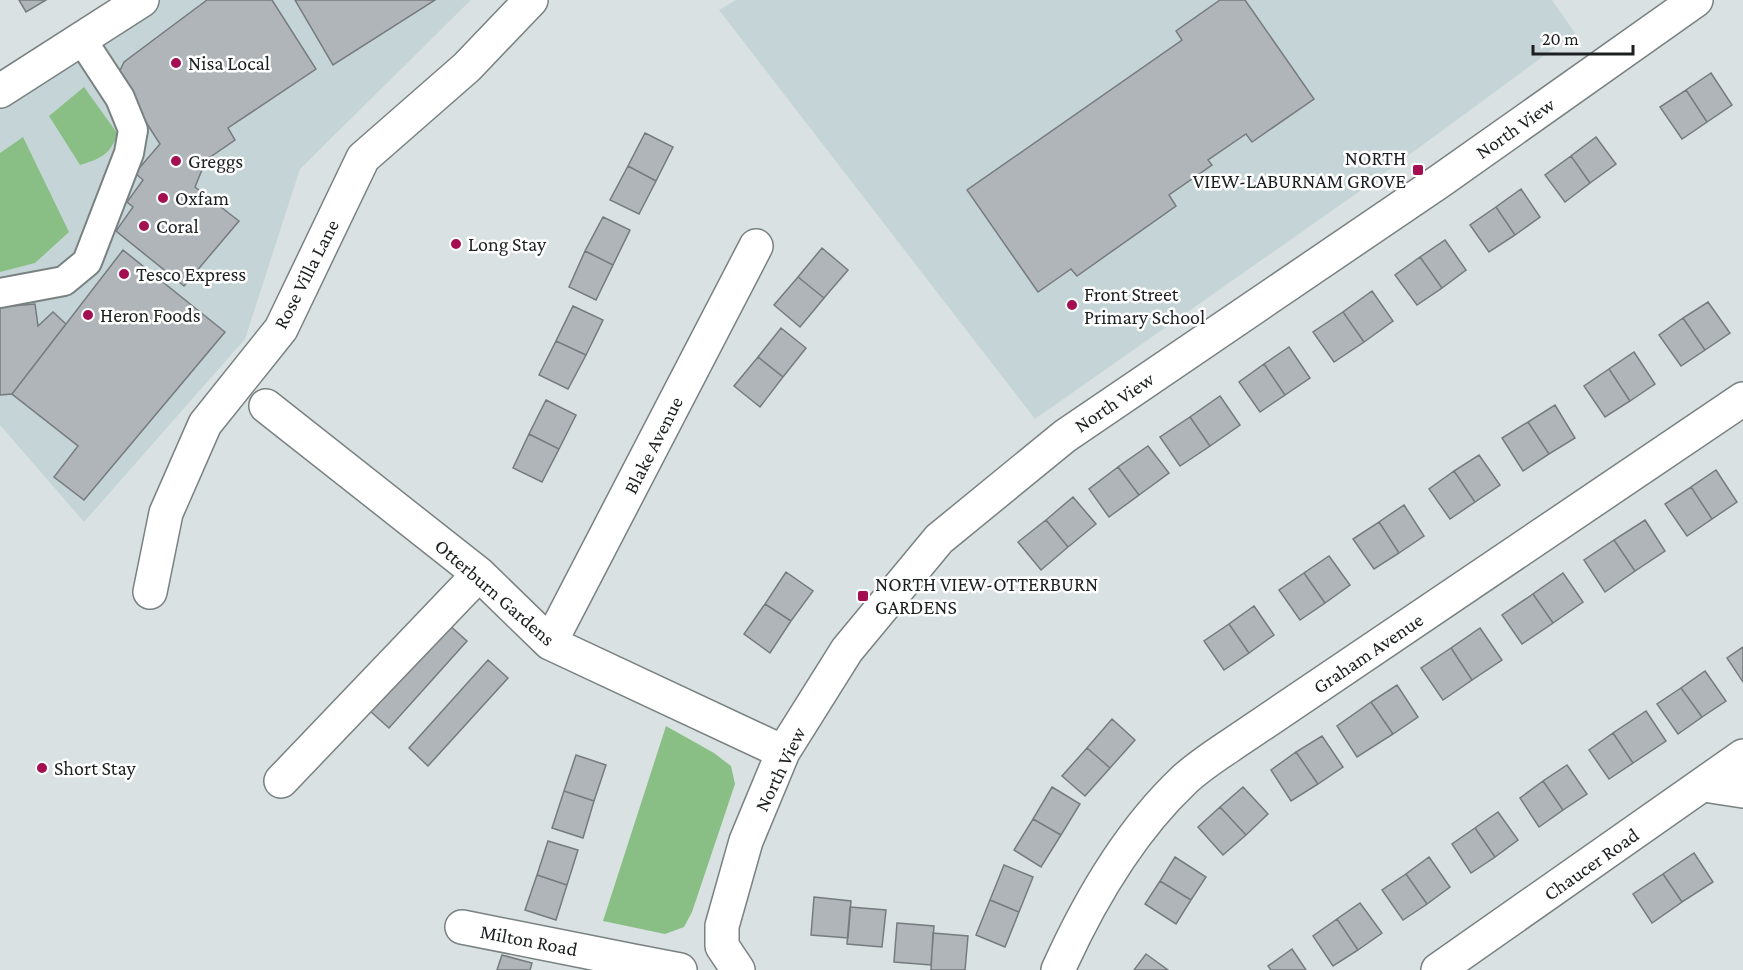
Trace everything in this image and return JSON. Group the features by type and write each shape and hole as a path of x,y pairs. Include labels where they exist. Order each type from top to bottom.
{"street":[{"path":"0,91 142,0"},
{"name":"Rose Villa Lane","path":"150,592 166,513 205,424 281,329 363,158 467,67 531,0"},
{"name":"North View","path":"724,967 722,926 731,890 746,841 783,752 847,650 939,539 1065,436 1430,188 1696,0"},
{"path":"0,293 64,281 87,262 129,153 133,130 124,109 82,40"},
{"name":"Blake Avenue","path":"550,643 756,246"},
{"name":"Graham Avenue","path":"1058,970 1078,925 1122,852 1150,816 1185,779 1240,739 1743,399"},
{"name":"Otterburn Gardens","path":"266,406 479,574 550,643 783,752"},
{"path":"280,781 479,574"},
{"name":"Chaucer Road","path":"1437,970 1743,756"},
{"path":"1704,785 1743,791"},
{"name":"Milton Road","path":"462,927 620,965 680,970"}],"shaded area":[{"path":"155,0 471,0 300,169 245,339 84,522 0,425 0,101"},
{"name":"Front Street Primary School","path":"736,0 1552,0 1575,33 1360,191 1035,419 719,10"}],"green space":[{"path":"84,87 117,133 112,146 104,155 80,165 49,116"},
{"path":"23,137 69,232 35,263 0,272 0,153"},
{"path":"666,726 714,753 731,766 735,784 692,912 684,927 665,934 603,921"}],"building":[{"path":"19,0 46,0 26,12"},
{"path":"207,0 272,0 316,69 228,128 235,140 206,160 195,187 239,221 184,286 116,231 133,207 127,202 143,180 135,173 160,144 117,77 124,62"},
{"path":"295,0 435,0 333,65"},
{"path":"1220,0 1245,0 1314,99 1252,142 1246,134 1208,160 1212,165 1169,195 1176,206 1077,276 1071,269 1038,292 967,190 1182,40 1176,31"},
{"path":"1711,73 1732,105 1707,122 1686,90"},
{"path":"1686,90 1707,122 1682,139 1660,107"},
{"path":"645,133 673,147 656,181 628,166"},
{"path":"1596,137 1616,164 1590,183 1571,156"},
{"path":"1571,156 1590,183 1565,202 1545,175"},
{"path":"628,166 656,181 639,214 610,200"},
{"path":"1521,189 1540,217 1515,235 1496,207"},
{"path":"1496,207 1515,235 1489,252 1470,225"},
{"path":"603,217 630,230 613,265 585,251"},
{"path":"1445,240 1466,270 1442,288 1420,257"},
{"path":"822,248 848,270 824,298 798,277"},
{"path":"123,250 225,332 84,500 54,477 78,446 12,394"},
{"path":"585,251 613,265 596,300 569,287"},
{"path":"1420,257 1442,288 1417,305 1395,275"},
{"path":"798,277 824,298 800,327 774,305"},
{"path":"1372,291 1393,321 1364,342 1343,312"},
{"path":"1708,302 1730,333 1705,350 1683,318"},
{"path":"35,304 38,326 53,312 66,324 12,394 0,395 0,307"},
{"path":"573,306 603,320 586,355 556,341"},
{"path":"1343,312 1364,342 1334,362 1313,332"},
{"path":"1683,318 1705,350 1681,366 1659,335"},
{"path":"781,328 806,348 783,377 758,357"},
{"path":"556,341 586,355 568,389 539,375"},
{"path":"1289,347 1310,378 1285,395 1264,364"},
{"path":"1634,352 1655,384 1630,401 1609,369"},
{"path":"758,357 783,377 760,407 734,386"},
{"path":"1264,364 1285,395 1260,412 1239,382"},
{"path":"1609,369 1630,401 1605,417 1584,386"},
{"path":"1220,396 1240,425 1210,446 1190,417"},
{"path":"546,400 576,415 559,449 529,434"},
{"path":"1555,405 1575,438 1549,454 1528,422"},
{"path":"1190,417 1210,446 1180,466 1160,437"},
{"path":"1528,422 1549,454 1523,471 1502,438"},
{"path":"529,434 559,449 542,482 513,468"},
{"path":"1148,446 1169,473 1139,495 1118,467"},
{"path":"1479,455 1500,485 1475,502 1454,471"},
{"path":"1118,467 1139,495 1109,517 1089,489"},
{"path":"1716,470 1737,502 1712,519 1691,487"},
{"path":"1454,471 1475,502 1450,519 1429,489"},
{"path":"1691,487 1712,519 1687,536 1665,504"},
{"path":"1073,497 1096,524 1068,547 1046,520"},
{"path":"1404,505 1424,536 1399,553 1379,522"},
{"path":"1046,520 1068,547 1041,570 1018,542"},
{"path":"1645,520 1665,551 1635,571 1614,540"},
{"path":"1379,522 1399,553 1374,569 1353,539"},
{"path":"1614,540 1635,571 1605,592 1584,560"},
{"path":"1329,556 1350,585 1325,603 1304,573"},
{"path":"786,572 813,591 791,621 765,604"},
{"path":"1304,573 1325,603 1300,620 1279,590"},
{"path":"1563,573 1583,602 1553,623 1533,594"},
{"path":"1533,594 1553,623 1522,644 1502,615"},
{"path":"765,604 791,621 770,653 744,634"},
{"path":"1254,606 1274,635 1249,653 1229,624"},
{"path":"448,624 467,641 389,728 370,711"},
{"path":"1229,624 1249,653 1224,670 1204,641"},
{"path":"1480,628 1502,660 1472,680 1451,648"},
{"path":"1743,647 1743,682 1727,658"},
{"path":"1451,648 1472,680 1443,700 1421,668"},
{"path":"488,660 508,678 428,766 409,748"},
{"path":"1705,671 1726,701 1702,717 1681,688"},
{"path":"1397,685 1418,717 1393,734 1371,702"},
{"path":"1681,688 1702,717 1678,734 1657,704"},
{"path":"1371,702 1393,734 1357,757 1337,726"},
{"path":"1646,711 1666,741 1633,763 1613,733"},
{"path":"1112,719 1135,740 1110,768 1087,748"},
{"path":"1613,733 1633,763 1609,779 1589,750"},
{"path":"1322,736 1343,767 1318,784 1296,752"},
{"path":"1087,748 1110,768 1085,796 1062,776"},
{"path":"1296,752 1318,784 1291,801 1271,770"},
{"path":"576,755 606,765 594,801 564,791"},
{"path":"1567,765 1587,794 1563,810 1543,781"},
{"path":"1543,781 1563,810 1539,827 1520,798"},
{"path":"1052,787 1080,804 1061,835 1033,819"},
{"path":"1243,787 1268,814 1246,835 1220,807"},
{"path":"564,791 594,801 583,838 552,828"},
{"path":"1220,807 1246,835 1223,855 1198,827"},
{"path":"1498,812 1518,840 1495,857 1475,828"},
{"path":"1033,819 1061,835 1041,867 1014,850"},
{"path":"1475,828 1495,857 1471,873 1452,844"},
{"path":"548,841 578,850 567,885 537,875"},
{"path":"1694,853 1713,882 1682,902 1663,874"},
{"path":"1175,857 1206,877 1191,900 1160,881"},
{"path":"1429,857 1450,887 1427,904 1406,874"},
{"path":"1004,865 1033,877 1019,912 990,900"},
{"path":"1406,874 1427,904 1403,920 1382,890"},
{"path":"1663,874 1682,902 1652,923 1633,894"},
{"path":"537,875 567,885 556,920 525,910"},
{"path":"1160,881 1191,900 1176,924 1145,904"},
{"path":"814,897 851,901 848,938 811,935"},
{"path":"990,900 1019,912 1005,947 976,935"},
{"path":"1360,903 1382,933 1358,950 1337,919"},
{"path":"850,907 886,910 882,947 847,944"},
{"path":"1337,919 1358,950 1333,966 1313,936"},
{"path":"897,923 934,926 931,965 894,962"},
{"path":"933,933 968,936 965,970 931,970"},
{"path":"1292,949 1306,970 1271,970 1268,966"},
{"path":"1146,954 1168,970 1134,970"},
{"path":"502,955 532,963 530,970 497,970"}],"place":[{"name":"Nisa Local","path":"176,63"},
{"name":"Greggs","path":"176,161"},
{"name":"NORTH VIEW-LABURNAM GROVE","path":"1418,170"},
{"name":"Oxfam","path":"163,198"},
{"name":"Coral","path":"144,226"},
{"name":"Long Stay","path":"456,244"},
{"name":"Tesco Express","path":"124,274"},
{"name":"Front Street Primary School","path":"1072,305"},
{"name":"Heron Foods","path":"88,315"},
{"name":"NORTH VIEW-OTTERBURN GARDENS","path":"863,596"},
{"name":"Short Stay","path":"42,768"}]}
